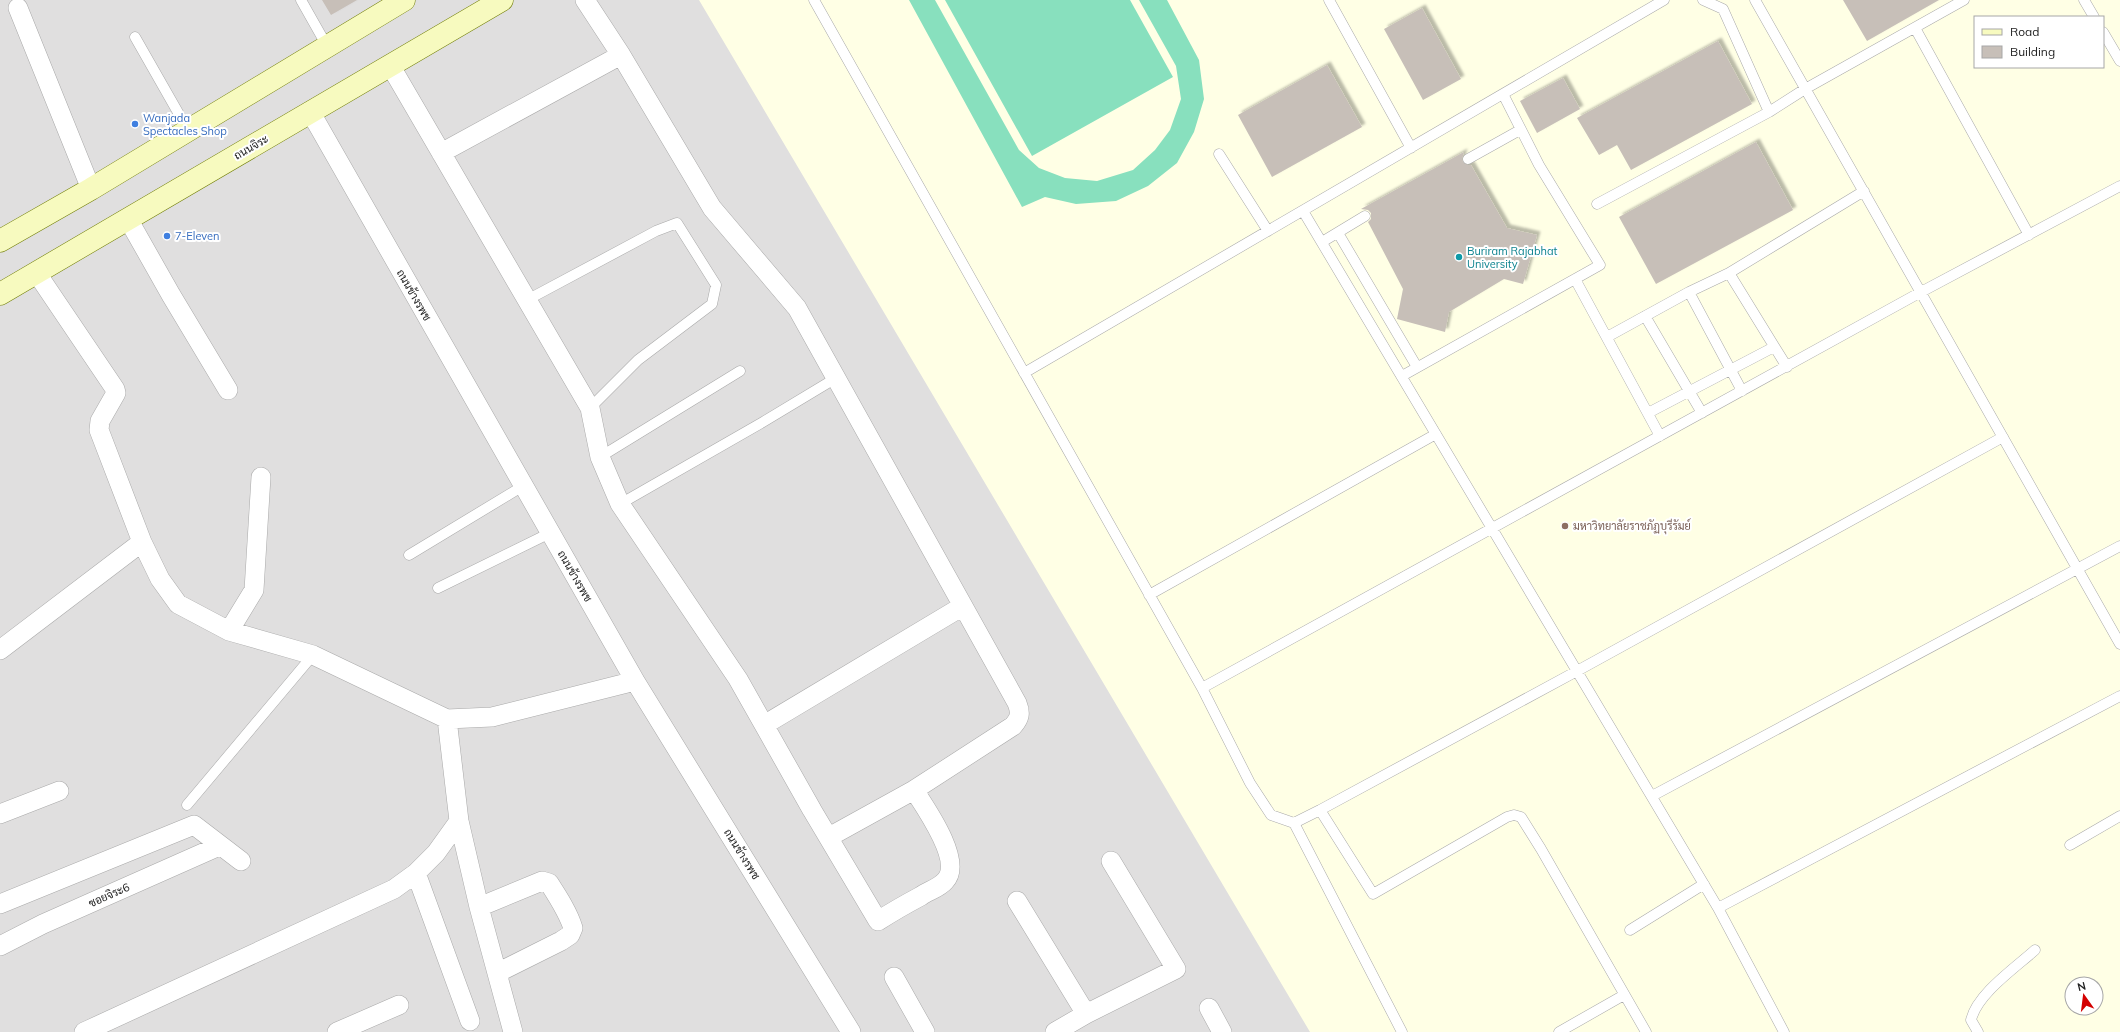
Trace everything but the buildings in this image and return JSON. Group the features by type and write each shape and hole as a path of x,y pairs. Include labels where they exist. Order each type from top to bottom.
{"main road":[{"path":"0,241 91,189 404,0"},
{"name":"ถนนจิระ","path":"0,294 502,0"}],"street":[{"path":"585,0 621,55 712,208 797,308 1017,703 1020,713 1018,720 1013,726 914,790 829,837"},
{"path":"18,8 91,189"},
{"path":"441,153 621,55"},
{"path":"390,65 590,408 600,457 620,504 738,678 812,810 878,921 936,887 945,881 949,874 948,855 942,838 914,790"},
{"name":"ถนนข้างรพช","path":"311,113 635,681 852,1032"},
{"path":"128,219 170,295 228,390"},
{"path":"36,272 115,390 116,393 98,426 142,542 160,579 178,604 229,631 313,655 447,719 492,717 635,681"},
{"path":"229,631 254,590 261,477"},
{"path":"0,650 142,542"},
{"path":"764,726 963,606"},
{"path":"447,719 459,821 479,907 513,1032"},
{"path":"0,814 59,791"},
{"path":"95,1030 394,889 416,873 436,854 459,821"},
{"path":"0,904 194,826 241,861"},
{"name":"ซอยจิระ6","path":"0,946 43,924 219,846"},
{"path":"1055,1032 1086,1014 1176,969 1111,861"},
{"path":"416,873 470,1020"},
{"path":"479,907 542,881 549,883 570,918 573,928 570,934 561,941 497,973"},
{"path":"1018,901 1086,1014"},
{"path":"894,977 925,1032"},
{"path":"337,1032 398,1005"},
{"path":"1210,1008 1222,1032"}],"lane":[{"path":"301,0 327,46"},
{"path":"814,0 1202,688 1250,783 1271,816 1294,823 1320,810 2003,437"},
{"path":"1329,0 1411,148"},
{"path":"1024,373 1664,0"},
{"path":"1703,0 1723,9 1769,112"},
{"path":"1755,0 2120,644"},
{"path":"1597,204 1769,112 1805,89 1964,0"},
{"path":"2084,0 2093,16"},
{"path":"1915,28 2029,235"},
{"path":"2104,34 2120,61"},
{"path":"135,37 188,130"},
{"path":"1402,376 1600,265 1538,165 1503,94"},
{"path":"1468,159 1520,130"},
{"path":"1219,154 1268,231"},
{"path":"1202,688 1921,292 2120,186"},
{"path":"1607,337 1688,292 1729,273 1864,191"},
{"path":"1303,211 1704,884 1784,1032"},
{"path":"1322,242 1365,216"},
{"path":"527,300 656,231 677,223 716,285 712,304 638,360 590,408"},
{"path":"1338,233 1417,367"},
{"path":"1729,273 1787,367"},
{"path":"1575,279 1660,436"},
{"path":"1688,292 1742,391"},
{"path":"1645,316 1702,413"},
{"path":"1648,414 1774,347"},
{"path":"600,457 740,371"},
{"path":"620,504 763,422 836,378"},
{"path":"1149,595 1436,434"},
{"path":"409,555 523,486"},
{"path":"438,588 550,533"},
{"path":"1652,796 2120,546"},
{"path":"186,805 313,655"},
{"path":"1718,908 2120,696"},
{"path":"1320,810 1373,894 1507,817 1514,815 1521,817 1541,849 1646,1032"},
{"path":"2070,845 2120,816"},
{"path":"1294,823 1402,1032"},
{"path":"1630,930 1704,884"},
{"path":"1978,1032 1971,1020 1973,1012 1981,999 2035,950"},
{"path":"1559,1032 1624,995"}],"shaded area":[{"path":"0,0 2120,0 2120,1032 0,1032"},
{"name":"มหาวิทยาลัยราชภัฏบุรีรัมย์","path":"699,0 2120,0 2120,1032 1310,1032"}],"green space":[{"path":"909,0 935,0 1019,150 1039,168 1065,178 1097,181 1133,170 1155,150 1170,130 1181,99 1176,66 1139,0 1167,0 1199,60 1204,99 1194,132 1177,163 1148,186 1116,201 1076,204 1045,197 1022,207"},
{"path":"945,0 1130,0 1173,77 1032,156"}],"place":[{"name":"Wanjada Spectacles Shop","path":"135,124"},
{"name":"7-Eleven","path":"167,236"},
{"name":"Buriram Rajabhat University","path":"1459,257"},
{"name":"มหาวิทยาลัยราชภัฏบุรีรัมย์","path":"1565,526"}]}
